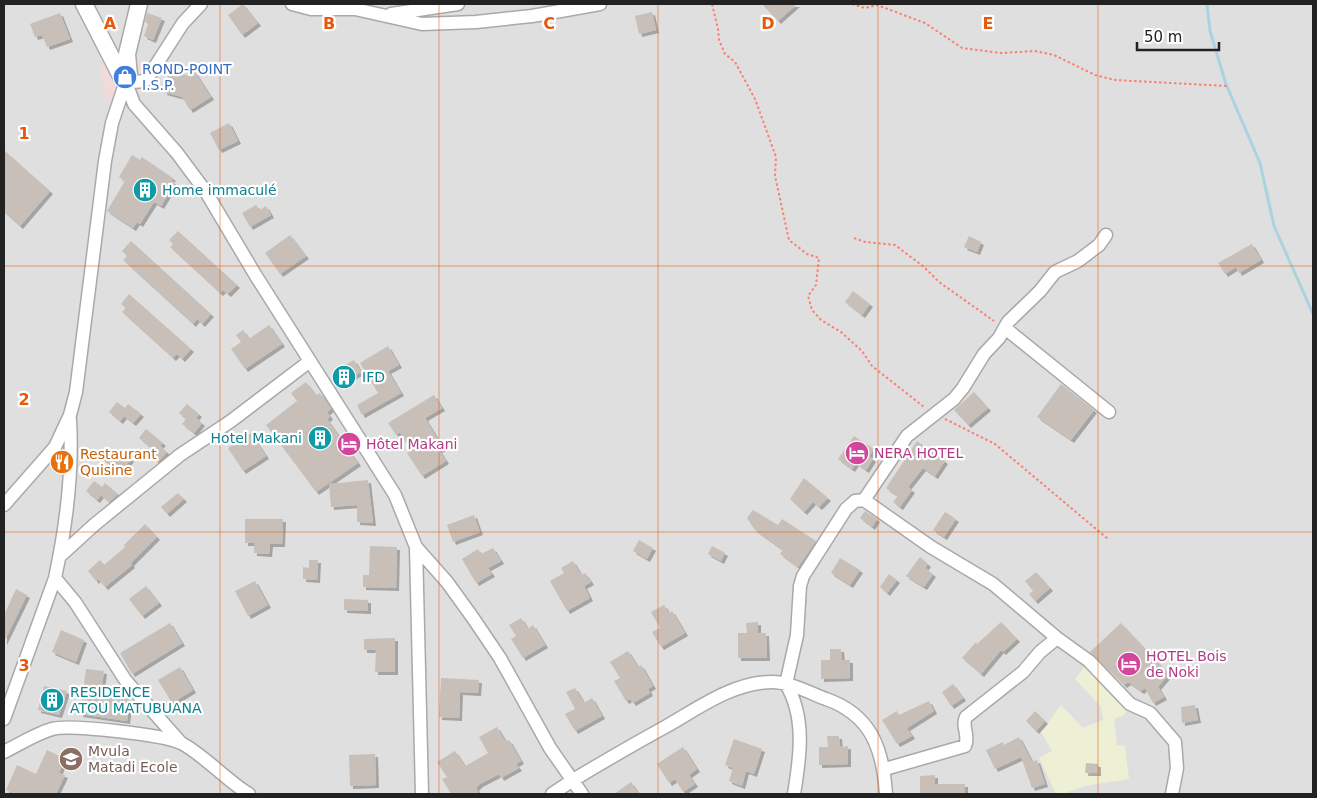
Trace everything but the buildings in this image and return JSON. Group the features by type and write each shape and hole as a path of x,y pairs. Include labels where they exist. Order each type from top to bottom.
{"street":[{"path":"84,4 127,82 134,104 177,153 206,192 256,276 395,495 416,547 447,582 500,658 550,748 582,794"},
{"path":"4,505 55,447 70,416 76,392 105,161 112,123 127,82 127,54 139,4"},
{"path":"127,82 145,80 149,76 183,23 201,4"},
{"path":"292,4 311,9 356,10 422,24 476,22 549,14 600,4"},
{"path":"386,15 458,4"},
{"path":"864,500 880,480 899,446 916,427 934,415 963,388 984,354 1055,272 1078,261 1099,245 1106,235"},
{"path":"1005,328 1110,412"},
{"path":"59,557 94,524 180,455 231,421 310,360"},
{"path":"4,719 55,578 68,490 71,445 70,416"},
{"path":"794,794 799,757 799,718 794,698 786,684 797,635 800,586 803,576 846,509 855,500 864,500 931,547 993,584 1056,638 1089,661 1123,699 1150,713 1173,737 1176,768 1172,794"},
{"path":"416,547 422,794"},
{"path":"55,578 75,602 126,681 181,743 249,794"},
{"path":"1040,652 1045,628"},
{"path":"885,769 965,746 967,735 964,722 966,717 1023,672 1040,652 1056,638"},
{"path":"552,794 712,700 752,685 772,682 786,684 832,701 858,718 874,736 885,769 886,794"},
{"path":"4,752 34,736 53,729 73,726 181,743"}],"path":[{"path":"712,4 718,29 718,40 724,54 735,62 755,99 776,157 775,176 789,240 807,254 820,258 816,285 808,296 812,310 862,351 872,366 934,415 966,428 995,444 1108,539"},
{"path":"852,4 865,8 877,6 925,23 962,48 1001,53 1020,50 1034,51 1054,55 1095,75 1115,80 1227,86"},
{"path":"854,238 895,245 924,267 946,288 1005,328"}],"shaded area":[{"path":"4,4 1313,4 1313,794 4,794"},
{"name":"ROND-POINT I.S.P.","path":"114,50 150,64 142,92 106,99 100,68"}],"green space":[{"path":"1090,660 1129,706 1124,715 1114,719 1117,745 1125,746 1129,779 1085,786 1062,794 1056,794 1039,758 1052,751 1041,732 1061,705 1083,728 1103,720 1101,707 1075,679"}],"waterway":[{"path":"1207,4 1210,31 1226,84 1260,163 1274,226 1313,314"}],"place":[{"name":"ROND-POINT I.S.P.","path":"125,77"},
{"name":"Home immaculé","path":"145,190"},
{"name":"IFD","path":"344,377"},
{"name":"Hotel Makani","path":"320,438"},
{"name":"Hôtel Makani","path":"349,444"},
{"name":"NERA HOTEL","path":"857,453"},
{"name":"Restaurant Quisine","path":"62,462"},
{"name":"HOTEL Bois de Noki","path":"1129,664"},
{"name":"RESIDENCE ATOU MATUBUANA","path":"52,700"},
{"name":"Mvula Matadi Ecole","path":"71,759"}]}
